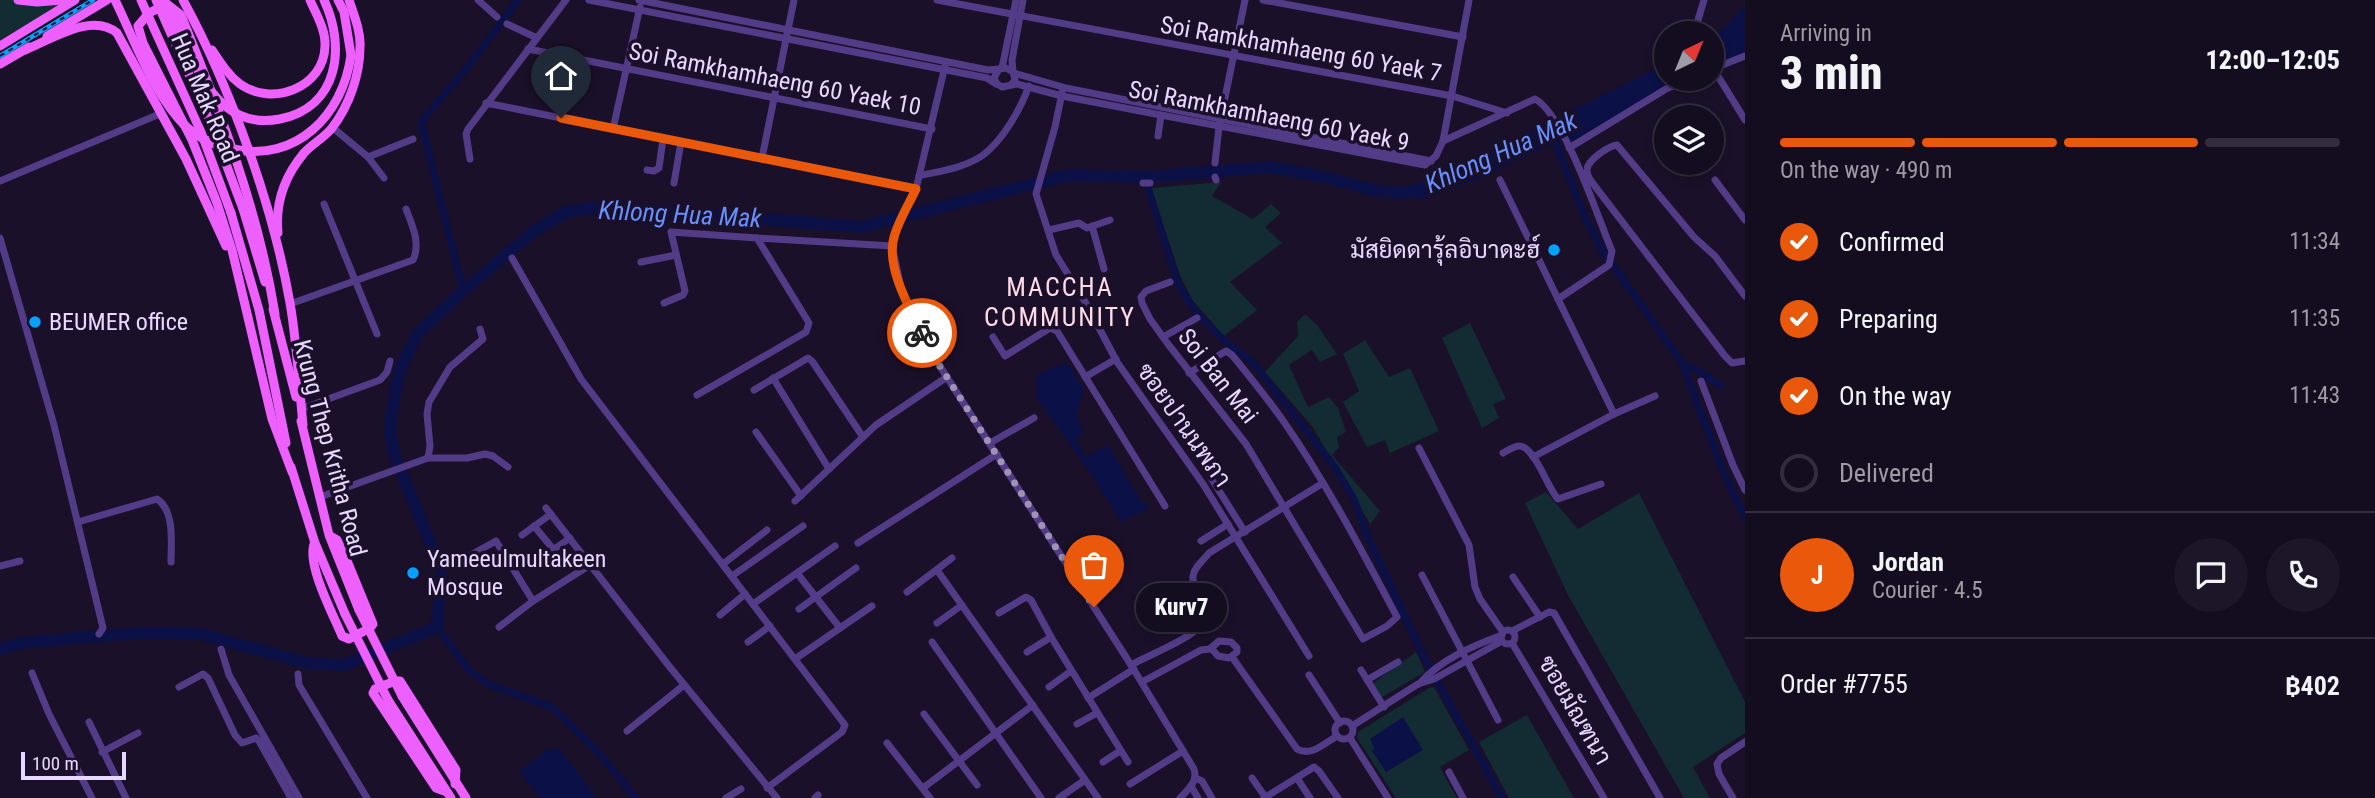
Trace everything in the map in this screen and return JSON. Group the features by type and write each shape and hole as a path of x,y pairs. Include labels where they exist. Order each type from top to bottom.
{"main road":[{"path":"18,0 63,0"},
{"path":"0,46 75,0"},
{"path":"0,64 107,0"},
{"path":"115,0 160,92 179,120 198,136 220,147 246,152 270,152 290,145 311,133 328,116 349,74 351,55 344,12 338,0"},
{"name":"Hua Mak Road","path":"141,0 196,121 231,213"},
{"name":"Hua Mak Road","path":"156,0 211,124 243,209"},
{"path":"164,0 198,69 217,98 238,114 266,122 290,117 312,105 327,87 335,64 337,42 333,19 324,0"},
{"path":"183,0 213,52 230,75 241,85 258,93 295,90 311,79 323,63 326,44 323,28 310,0"},
{"path":"284,276 276,214 281,192 304,152 332,127 355,86 361,46 349,0"},
{"path":"275,314 267,262 225,122 181,15 167,4 149,13 138,26 143,43 192,140 226,230 270,411 292,472"},
{"path":"190,12 230,105 269,216 290,304 303,425"},
{"path":"25,50 89,24 109,26 117,33 162,113 214,218 237,277"},
{"name":"Krung Thep Kritha Road","path":"243,209 275,314 329,535 359,610 402,696 466,798"},
{"name":"Krung Thep Kritha Road","path":"231,213 259,310 292,472 314,543 388,701 447,795"},
{"path":"314,543 314,567 342,636 349,639 373,624 343,551 337,540 329,535"},
{"path":"447,795 436,788 417,761 373,693 375,689 400,681 456,770 455,783"}],"street":[{"path":"478,0 497,17"},
{"path":"470,159 466,134 486,103 566,0"},
{"path":"589,0 946,66 988,71 1000,68 1013,72"},
{"path":"613,129 640,0 714,15 788,35"},
{"path":"762,158 794,0"},
{"name":"Soi Ramkhamhaeng 60 Yaek 7","path":"937,0 1452,96 1507,113"},
{"path":"946,66 987,78 1005,88 1011,85 1015,80 1012,60 1016,0"},
{"path":"997,84 995,75 1000,68 1023,0"},
{"path":"1215,163 1220,123 1245,0"},
{"path":"1263,0 1463,37"},
{"path":"1443,141 1469,0"},
{"path":"1698,20 1704,0"},
{"path":"712,24 714,15"},
{"path":"507,24 537,38"},
{"name":"Soi Ramkhamhaeng 60 Yaek 10","path":"528,49 932,129"},
{"path":"1724,64 1745,56"},
{"path":"946,66 919,176 892,246 902,292 934,357 1142,682 1194,769 1195,778 1180,798"},
{"name":"Soi Ramkhamhaeng 60 Yaek 9","path":"1013,72 1063,92 1161,116 1220,123"},
{"name":"Soi Ramkhamhaeng 60 Yaek 9","path":"1011,85 1063,92 1425,165 1440,151 1443,141"},
{"path":"919,176 956,167 982,155 1003,134 1029,86"},
{"path":"1724,87 1745,120"},
{"path":"1568,146 1666,91"},
{"name":"ซอยปานนพภา","path":"1063,92 1036,194 1056,255 1116,359 1228,524 1309,656"},
{"path":"1443,141 1535,99 1553,116 1612,251 1609,265 1558,299"},
{"path":"486,103 762,158 914,192"},
{"path":"0,181 162,113"},
{"path":"1158,136 1161,116"},
{"path":"332,127 368,157 384,177"},
{"path":"368,157 413,139"},
{"path":"647,170 654,171 659,168 663,139"},
{"path":"674,183 681,142"},
{"path":"1745,296 1715,256 1694,237 1617,145 1611,146 1589,164 1587,170 1591,181 1725,356 1732,363 1745,362"},
{"path":"1500,180 1614,414"},
{"path":"1715,180 1745,220"},
{"path":"324,204 377,334"},
{"path":"290,304 415,257 415,236 406,209"},
{"path":"1049,230 1079,223 1084,227 1092,226 1110,220"},
{"path":"1092,226 1104,269"},
{"path":"664,303 685,291 671,232 892,246"},
{"path":"0,238 54,425 103,628 99,634"},
{"path":"697,395 809,328 809,323 757,239"},
{"path":"641,262 676,256"},
{"path":"512,258 581,379 845,725 842,732 767,788"},
{"name":"Soi Ban Mai","path":"1170,282 1146,291 1141,297 1146,311 1189,373 1246,444 1363,639 1387,626 1396,617 1324,483"},
{"path":"1163,337 1197,318"},
{"path":"993,337 1005,356 1054,328 1166,506"},
{"path":"428,458 429,402 450,367 483,339 480,329"},
{"path":"1088,698 1132,667 1198,628 1205,617 1205,609 1194,588 1193,575 1209,553 1324,483 1284,422 1232,355 1226,351 1189,373"},
{"path":"754,390 804,359 813,361 863,437"},
{"path":"1086,377 1116,359"},
{"path":"301,409 380,380 387,372 390,361"},
{"path":"756,432 798,499 876,425 947,377"},
{"path":"773,378 829,469"},
{"path":"1702,381 1745,490"},
{"path":"1533,457 1654,396"},
{"path":"990,443 1034,418"},
{"path":"1503,453 1521,446 1533,457 1558,499 1601,484"},
{"path":"1419,448 1469,545 1475,587 1502,636"},
{"path":"320,497 428,458 467,458 485,454 493,456 508,467"},
{"path":"858,543 997,454"},
{"path":"1210,478 1245,532"},
{"path":"78,522 157,499 165,506 171,528 171,562"},
{"path":"522,535 548,511 684,685 777,798"},
{"path":"1201,541 1228,524"},
{"path":"534,526 554,550"},
{"path":"732,576 803,526"},
{"path":"723,564 767,530"},
{"path":"543,558 570,538"},
{"path":"457,562 496,541 533,601"},
{"path":"753,604 835,546"},
{"path":"907,592 952,558"},
{"path":"0,566 20,561"},
{"path":"499,627 533,601 590,565"},
{"path":"799,609 856,568"},
{"path":"937,570 1098,798"},
{"path":"797,573 840,628"},
{"path":"1422,575 1498,720"},
{"path":"1513,578 1540,617"},
{"path":"720,615 745,594"},
{"path":"999,613 1029,598 1128,762"},
{"path":"937,623 962,605"},
{"path":"794,659 872,606"},
{"path":"1352,726 1463,656 1549,612 1554,613 1660,798"},
{"path":"748,642 770,626"},
{"name":"ซอยมัณฑนา","path":"1512,631 1515,637 1512,643"},
{"name":"ซอยมัณฑนา","path":"1502,636 1508,644 1512,643"},
{"path":"1027,652 1051,637"},
{"path":"1142,682 1200,649 1211,649 1222,657 1232,657 1237,652 1231,642 1219,641 1211,649"},
{"path":"932,642 1041,798"},
{"name":"ซอยมัณฑนา","path":"1512,643 1604,798"},
{"path":"221,649 229,675 299,798"},
{"path":"1232,657 1297,749 1311,751 1337,736"},
{"path":"1367,680 1398,662"},
{"path":"1360,670 1384,707"},
{"path":"1049,687 1071,671"},
{"path":"33,673 49,714 92,798"},
{"path":"179,687 199,675 203,674 208,678 235,735 242,743 256,738 259,741 291,798"},
{"path":"298,674 299,685 367,798"},
{"path":"1309,675 1340,723"},
{"path":"627,732 684,685"},
{"path":"923,788 1033,705"},
{"path":"1077,724 1097,713"},
{"path":"924,714 977,785"},
{"path":"89,722 126,798"},
{"path":"1340,723 1348,722 1352,726 1350,738"},
{"path":"1337,736 1336,730 1340,723"},
{"path":"102,752 138,733"},
{"path":"1337,736 1342,739 1350,738"},
{"path":"1350,738 1388,798"},
{"path":"887,743 930,798"},
{"path":"1733,798 1719,774 1717,764 1721,758 1745,743"},
{"path":"1102,762 1120,751"},
{"path":"1130,784 1183,751"},
{"path":"1252,778 1265,798 1314,767 1338,798"},
{"path":"1449,772 1463,798"},
{"path":"1195,778 1202,781 1212,798"},
{"path":"1297,778 1310,798"},
{"path":"1059,798 1085,780"},
{"path":"1191,786 1198,798"},
{"path":"726,798 741,789"}],"shaded area":[{"path":"0,0 69,0 0,40"},
{"path":"1221,182 1212,196 1253,219 1271,204 1281,213 1265,227 1282,243 1230,282 1257,310 1224,336 1193,301 1180,275 1151,188"},
{"path":"1305,314 1317,325 1337,354 1320,362 1312,350 1289,365 1308,407 1329,397 1338,408 1346,432 1337,437 1339,447 1332,455 1380,511 1370,524 1312,426 1265,372 1298,336 1297,322"},
{"path":"1470,323 1506,399 1493,404 1499,418 1482,428 1442,338"},
{"path":"1365,340 1389,377 1410,368 1439,431 1390,453 1385,440 1367,447 1343,402 1359,391 1343,354"},
{"path":"1546,492 1578,529 1639,493 1745,702 1745,733 1693,767 1710,798 1684,798 1568,595 1525,503"},
{"path":"1416,652 1425,672 1382,697 1372,684"},
{"path":"1434,687 1469,750 1440,767 1457,798 1396,798 1357,738 1358,732"},
{"path":"1527,715 1574,798 1509,798 1479,742"}],"water":[{"path":"1745,3 1745,52 1724,61 1724,28"},
{"path":"1654,70 1654,91 1657,91 1574,140 1558,141 1480,178 1416,201 1417,184"},
{"path":"1067,362 1084,390 1076,414 1084,434 1076,438 1085,457 1108,445 1143,504 1147,504 1149,508 1121,522 1095,480 1036,397 1038,374"},
{"path":"1403,717 1423,750 1386,772 1372,751 1374,748 1370,739"},
{"path":"559,748 597,798 540,798 519,771 545,751"}],"waterway":[{"path":"463,291 421,122 471,63 518,0"},
{"path":"1552,133 1584,215 1602,250 1681,361 1724,473 1745,518"},
{"name":"Khlong Hua Mak","path":"0,649 22,643 98,636 200,634 307,663 345,665 437,627 442,572 394,454 390,429 401,367 418,333 533,232 566,212 605,206 861,227 1069,175 1145,177 1271,167 1377,191 1405,193 1430,187"},
{"path":"1145,177 1181,290 1210,326 1255,365 1335,467 1354,499 1368,538 1425,659 1502,798"},
{"path":"1682,364 1698,370 1720,385"},
{"path":"437,627 467,668 488,684 552,707 594,748 636,798"}],"railway":[{"path":"0,56 93,0"}],"way so far":[{"path":"922,333 934,357 1094,607"}],"place":[{"name":"มัสยิดดารุ้ลอิบาดะฮ์","path":"1554,250"},
{"name":"BEUMER office","path":"35,322"},
{"name":"Yameeulmultakeen Mosque","path":"413,573"},
{"name":"Kurv7","path":"1094,607"}],"district":[{"name":"MACCHA COMMUNITY","path":"1060,302"}],"route":[{"path":"561,118 916,189 892,246 902,292 922,333"}]}
